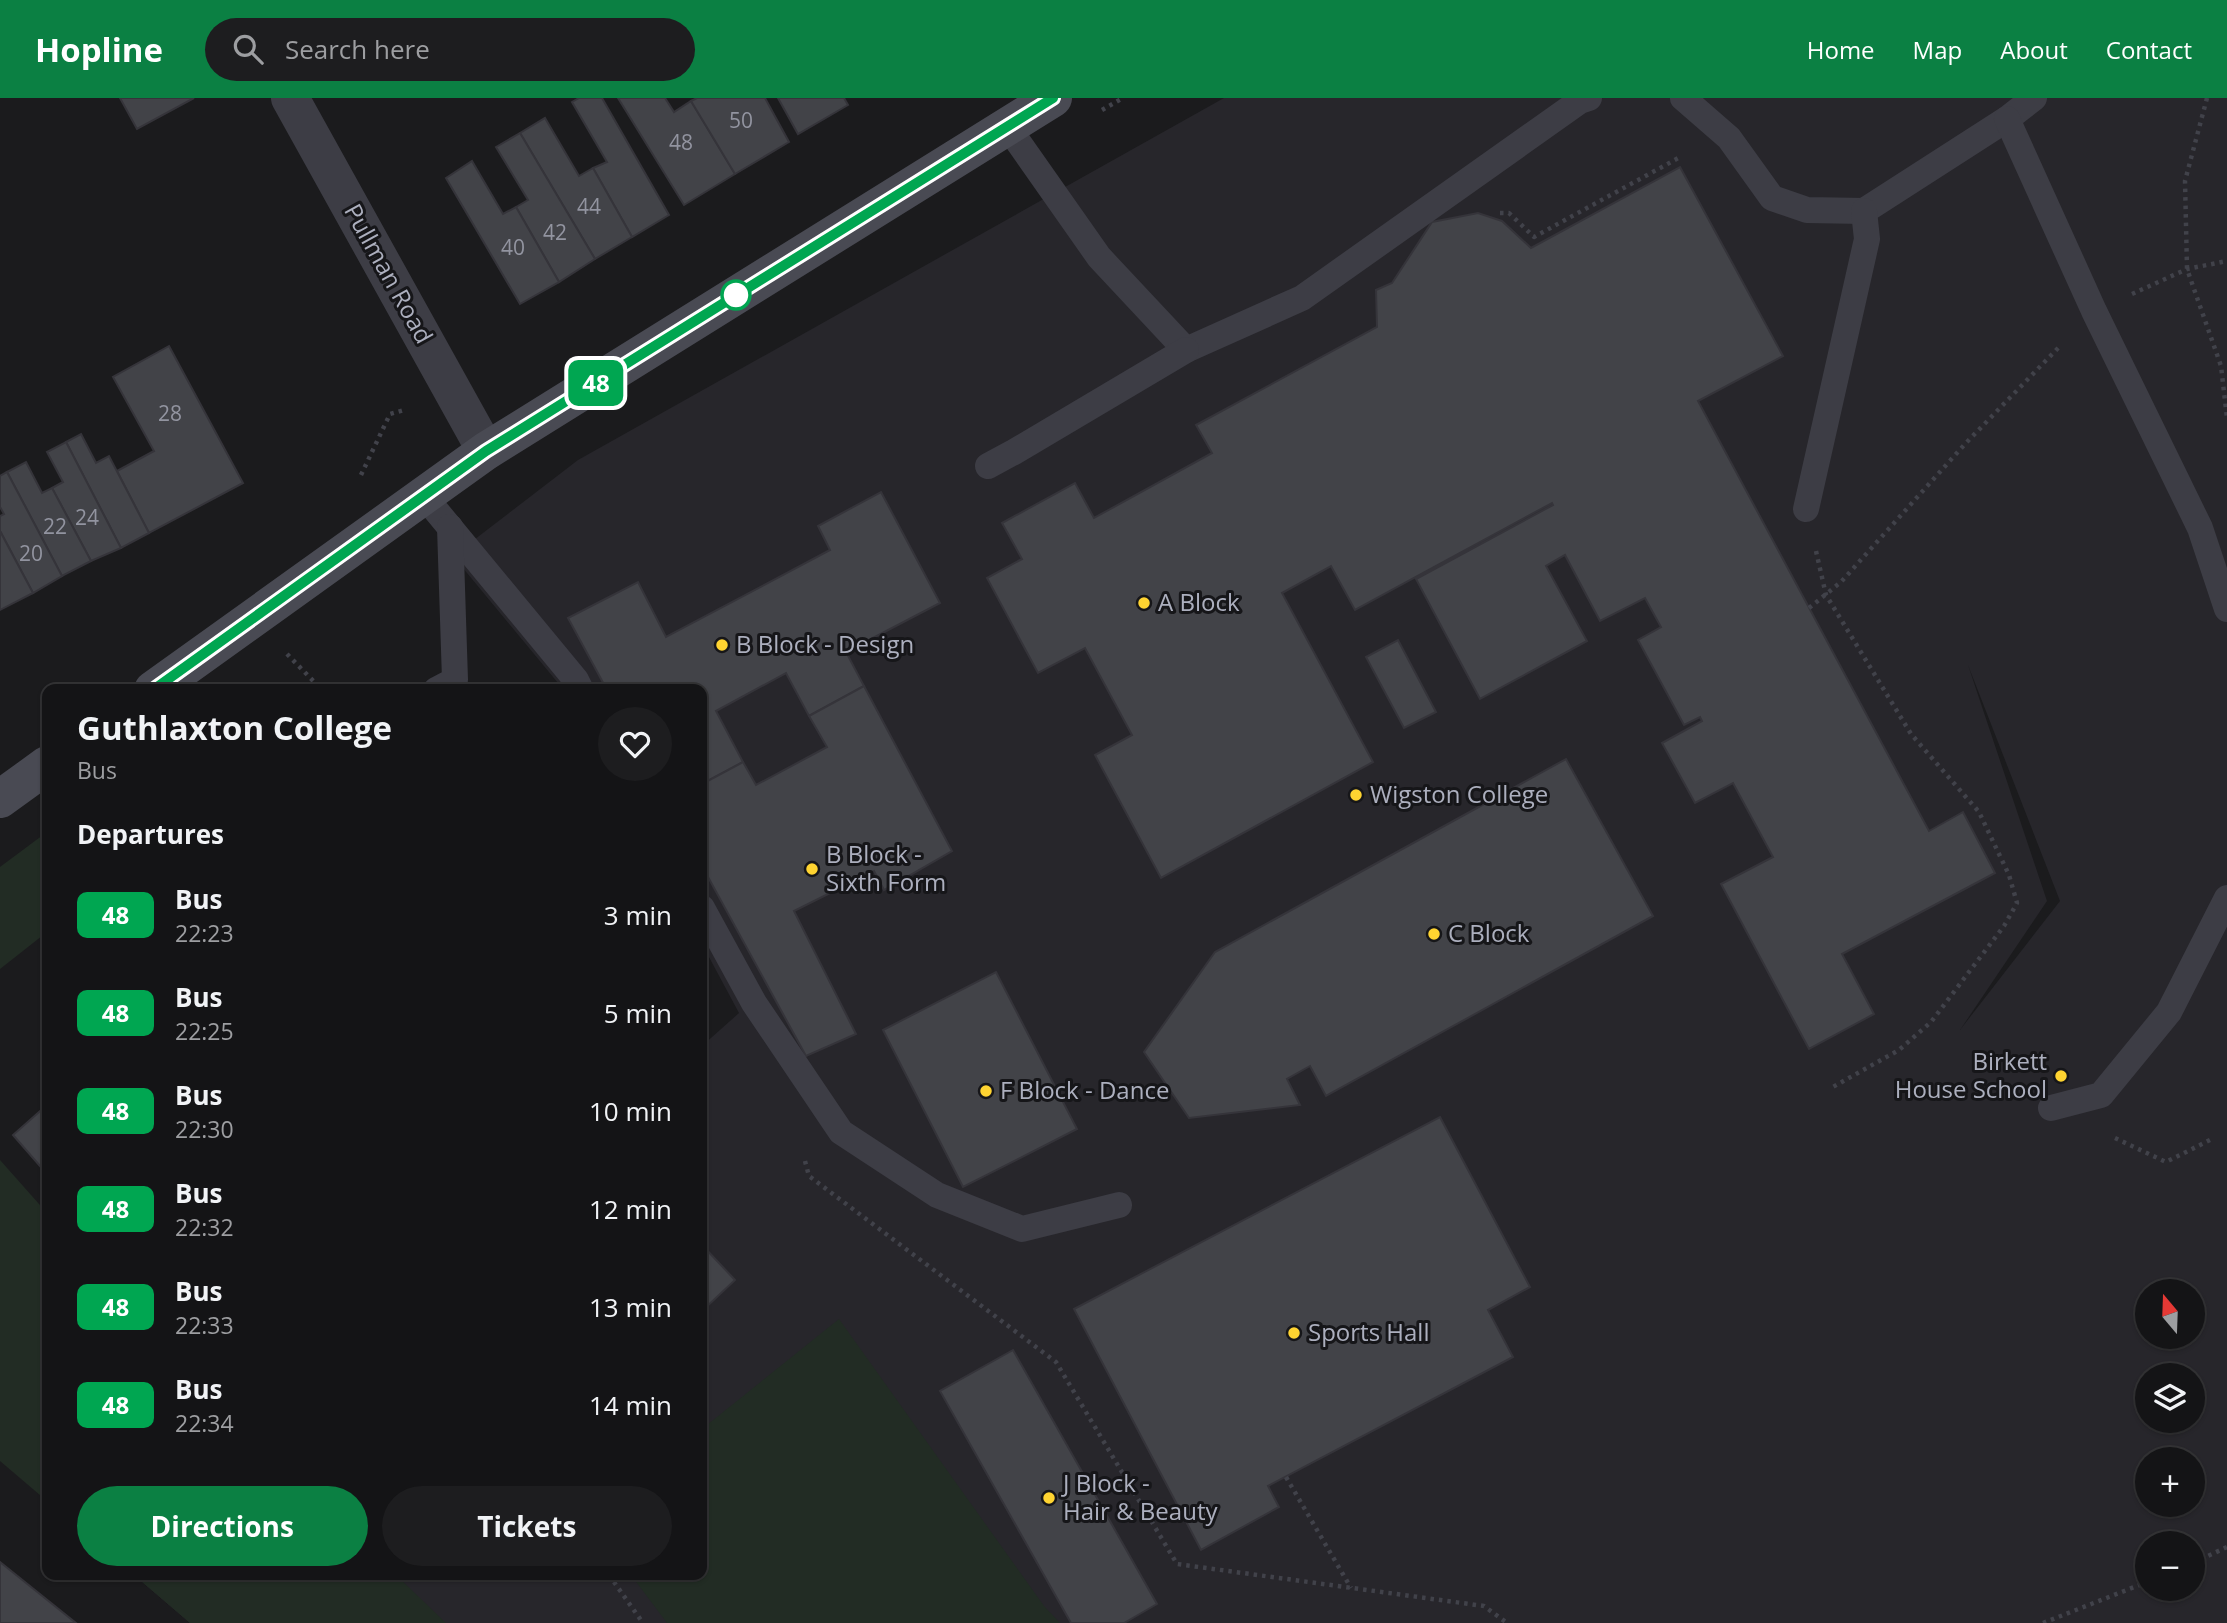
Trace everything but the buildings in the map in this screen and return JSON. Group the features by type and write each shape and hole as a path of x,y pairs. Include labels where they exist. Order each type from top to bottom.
{"main road":[{"path":"161,684 486,451 1053,98"},
{"path":"2,791 42,768"}],"street":[{"name":"Pullman Road","path":"290,98 486,451"}],"lane":[{"path":"988,466 1186,350 1302,298 1580,101 1589,98"},
{"path":"1683,98 1729,138 1772,198 1807,210 1864,211 2007,119 2034,98"},
{"path":"2007,119 2094,311 2200,528 2227,609"},
{"path":"1007,127 1099,257 1186,350"},
{"path":"1806,509 1867,239 1864,211"},
{"path":"424,496 577,684"},
{"path":"450,527 451,684"},
{"path":"2051,1108 2101,1095 2169,1012 2227,898"},
{"path":"707,917 754,1003 841,1132 937,1195 1022,1229 1119,1205"}],"path":[{"path":"2207,98 2185,181 2187,269 2221,366 2227,418"},
{"path":"1489,213 1509,213 1534,237 1683,156"},
{"path":"1810,608 1841,582 1965,444 2094,311 2187,269 2227,261"},
{"path":"1826,595 1911,734 1979,812 2009,875 2017,903 2004,926 1931,1022 1899,1050 1831,1088"},
{"path":"2051,1108 2166,1162 2210,1140"},
{"path":"802,1150 809,1176 1056,1362 1177,1564 1484,1606 1507,1623"},
{"path":"1286,1477 1351,1589"},
{"path":"2205,1557 2227,1547"},
{"path":"613,1580 643,1623"},
{"path":"2043,1623 2135,1587"}],"shaded area":[{"name":"Wigston College","path":"1224,98 2227,98 2227,1623 190,1623 140,1580 707,1580 707,1042 739,1013 707,953 707,684 559,684 453,556 578,460","holes":["1968,665 2060,901 1960,1030 2047,901"]},
{"path":"42,836 42,936 0,969 0,867"},
{"path":"0,1160 42,1207 42,1497 0,1461"},
{"path":"839,1319 1044,1606 1060,1623 667,1623 635,1580 707,1580 707,1425"},
{"path":"140,1580 401,1580 446,1623 190,1623"}],"bus line":[{"name":"48","path":"161,684 486,451 1053,98"}],"place":[{"name":"A Block","path":"1144,603"},
{"name":"B Block - Design","path":"722,645"},
{"name":"Wigston College","path":"1356,795"},
{"name":"B Block - Sixth Form","path":"812,869"},
{"name":"C Block","path":"1434,934"},
{"name":"Birkett House School","path":"2061,1076"},
{"name":"F Block - Dance","path":"986,1091"},
{"name":"Sports Hall","path":"1294,1333"},
{"name":"J Block - Hair & Beauty","path":"1049,1498"}]}
